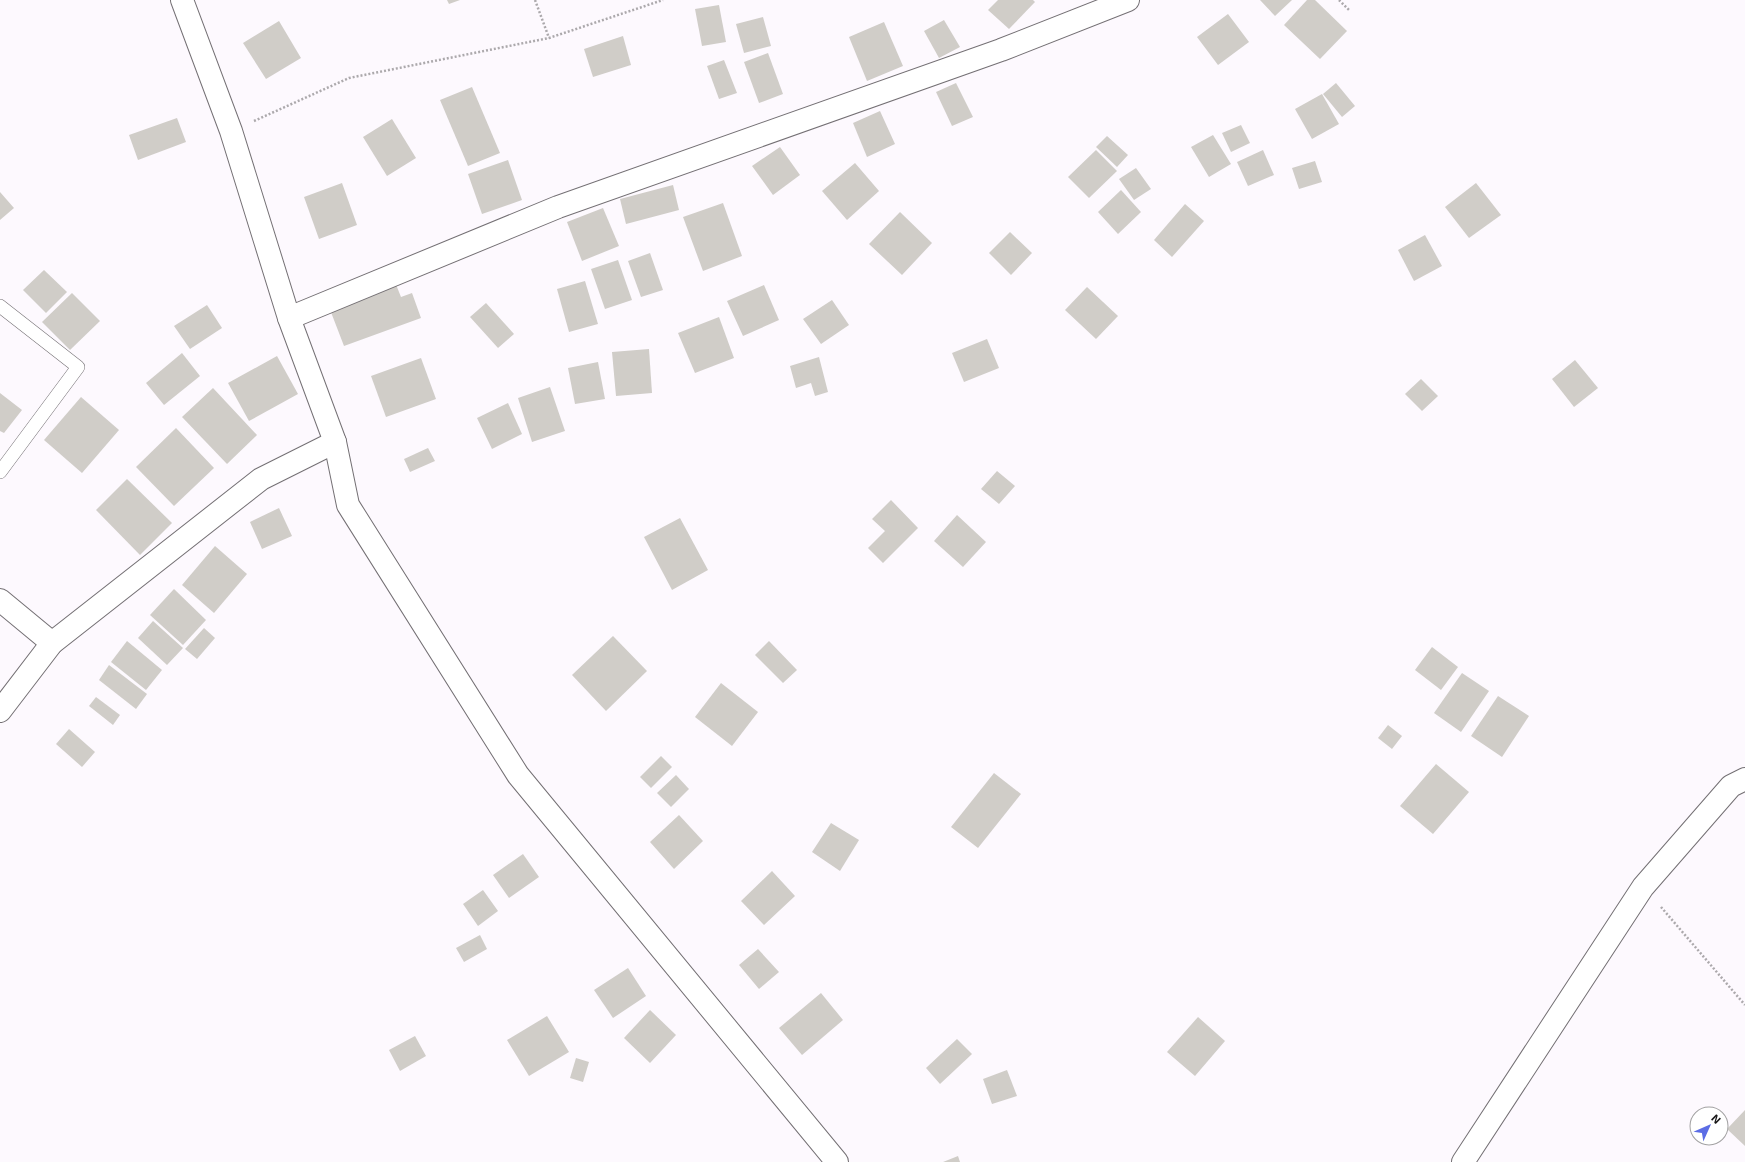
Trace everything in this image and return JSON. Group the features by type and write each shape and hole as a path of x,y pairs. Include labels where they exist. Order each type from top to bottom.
{"street":[{"path":"182,0 231,131 289,318 335,442 348,505 518,775 837,1162"},
{"path":"289,318 558,207 1001,50 1128,0"},
{"path":"0,711 52,643 261,479 335,442"},
{"path":"0,600 52,643"},
{"path":"1463,1162 1643,887 1731,786 1745,779"}],"lane":[{"path":"0,306 78,367 0,472"}],"path":[{"path":"535,0 549,38"},
{"path":"231,131 349,78 549,38 663,0"},
{"path":"1339,0 1349,10"},
{"path":"1643,887 1745,1005"}],"building":[{"path":"447,0 460,0 449,4"},
{"path":"998,0 1033,0 1035,2 1009,29 988,10"},
{"path":"1260,0 1292,0 1275,16"},
{"path":"1307,0 1315,0 1347,31 1320,59 1284,25"},
{"path":"719,5 726,42 702,46 695,9"},
{"path":"1228,14 1249,42 1218,65 1197,37"},
{"path":"763,17 771,46 744,53 736,24"},
{"path":"944,20 960,47 939,58 924,31"},
{"path":"279,21 301,58 266,79 243,43"},
{"path":"884,22 903,66 867,81 849,37"},
{"path":"623,36 631,65 593,77 584,49"},
{"path":"768,53 783,94 759,103 744,62"},
{"path":"724,60 737,93 719,99 707,66"},
{"path":"956,83 973,117 952,126 936,92"},
{"path":"1336,83 1355,106 1342,117 1323,94"},
{"path":"472,87 500,153 468,166 440,100"},
{"path":"1322,94 1339,124 1312,139 1295,109"},
{"path":"880,111 895,144 867,157 853,123"},
{"path":"177,118 186,142 138,160 129,135"},
{"path":"392,119 416,158 387,176 363,137"},
{"path":"1241,125 1250,143 1231,152 1222,133"},
{"path":"1213,135 1231,164 1209,177 1191,147"},
{"path":"1107,136 1128,155 1117,167 1096,147"},
{"path":"780,147 800,175 773,195 752,166"},
{"path":"1096,150 1117,171 1089,198 1068,177"},
{"path":"1263,150 1274,175 1248,186 1237,162"},
{"path":"508,160 522,200 482,214 468,174"},
{"path":"1315,161 1322,182 1299,189 1292,168"},
{"path":"855,163 879,191 847,220 822,191"},
{"path":"1136,168 1151,189 1134,200 1119,179"},
{"path":"342,183 357,225 319,239 304,197"},
{"path":"1476,183 1501,215 1469,238 1445,207"},
{"path":"673,185 679,210 626,224 620,199"},
{"path":"1121,190 1141,212 1118,234 1098,212"},
{"path":"0,192 14,208 0,220"},
{"path":"723,203 742,256 703,271 683,217"},
{"path":"1185,204 1204,221 1172,257 1154,240"},
{"path":"603,208 619,246 582,261 567,222"},
{"path":"900,212 932,243 902,275 869,244"},
{"path":"1010,232 1032,253 1011,275 989,253"},
{"path":"1425,235 1442,266 1414,281 1398,250"},
{"path":"650,253 663,290 641,297 628,261"},
{"path":"618,260 632,300 605,309 591,269"},
{"path":"44,270 67,292 46,313 23,290"},
{"path":"585,281 598,324 569,332 557,289"},
{"path":"395,282 401,297 412,293 421,318 344,346 329,307"},
{"path":"764,285 779,320 743,336 727,301"},
{"path":"1087,287 1118,316 1096,339 1065,310"},
{"path":"72,293 100,321 70,350 42,322"},
{"path":"832,300 849,325 821,344 803,319"},
{"path":"486,303 514,334 498,348 470,317"},
{"path":"207,305 222,328 190,349 174,326"},
{"path":"719,317 734,358 695,373 678,333"},
{"path":"987,339 999,368 964,382 952,353"},
{"path":"649,349 652,393 616,396 612,352"},
{"path":"182,353 200,376 164,405 146,383"},
{"path":"277,356 298,394 249,421 228,383"},
{"path":"819,357 828,392 815,396 811,383 796,388 790,366"},
{"path":"421,358 436,399 386,417 371,376"},
{"path":"1575,360 1598,388 1574,407 1552,379"},
{"path":"598,362 605,399 575,404 568,368"},
{"path":"1421,379 1438,396 1422,411 1405,394"},
{"path":"550,387 565,431 532,442 518,398"},
{"path":"213,388 257,435 227,464 182,417"},
{"path":"0,393 22,410 4,433 0,431"},
{"path":"81,397 119,430 82,473 44,440"},
{"path":"508,403 522,434 492,449 477,418"},
{"path":"176,428 214,468 174,506 136,467"},
{"path":"428,448 435,461 410,472 404,459"},
{"path":"997,471 1015,486 999,504 981,489"},
{"path":"127,479 172,523 140,555 96,510"},
{"path":"891,500 918,528 883,563 868,548 885,531 872,519"},
{"path":"279,508 292,536 262,549 250,522"},
{"path":"957,515 986,542 963,567 934,541"},
{"path":"680,518 708,570 672,590 644,537"},
{"path":"215,546 247,574 214,613 182,585"},
{"path":"174,589 206,620 183,645 150,615"},
{"path":"153,621 183,648 167,665 138,638"},
{"path":"204,628 215,638 197,659 185,649"},
{"path":"613,636 647,671 606,711 572,675"},
{"path":"127,641 162,670 146,690 111,662"},
{"path":"769,641 797,670 783,683 755,655"},
{"path":"1432,647 1458,667 1441,690 1415,670"},
{"path":"109,665 147,694 136,709 99,680"},
{"path":"1462,673 1489,691 1461,732 1434,713"},
{"path":"721,683 758,712 732,746 695,717"},
{"path":"1498,696 1529,716 1502,757 1471,736"},
{"path":"96,697 120,715 113,725 89,706"},
{"path":"1388,725 1402,736 1392,749 1378,738"},
{"path":"69,729 95,752 82,767 56,744"},
{"path":"661,756 672,767 651,788 640,777"},
{"path":"1436,764 1469,792 1433,834 1400,806"},
{"path":"994,773 1021,794 978,848 951,827"},
{"path":"676,775 689,789 671,807 657,793"},
{"path":"679,815 703,841 674,869 650,842"},
{"path":"831,823 859,840 840,871 812,852"},
{"path":"523,854 539,877 509,898 493,875"},
{"path":"772,871 795,896 764,925 741,901"},
{"path":"483,890 498,911 478,926 463,904"},
{"path":"480,935 487,949 464,962 456,948"},
{"path":"758,949 779,972 759,989 739,965"},
{"path":"628,968 646,996 613,1018 594,990"},
{"path":"821,993 843,1020 802,1055 779,1028"},
{"path":"650,1010 676,1035 650,1063 624,1038"},
{"path":"547,1016 569,1052 529,1076 507,1040"},
{"path":"1198,1017 1225,1041 1195,1076 1167,1052"},
{"path":"415,1036 426,1056 400,1071 389,1050"},
{"path":"957,1039 972,1054 940,1084 926,1068"},
{"path":"576,1058 589,1062 583,1082 570,1078"},
{"path":"1007,1070 1017,1096 992,1104 983,1079"},
{"path":"1745,1110 1745,1146 1729,1131 1729,1127"},
{"path":"958,1156 960,1162 943,1162"}]}
